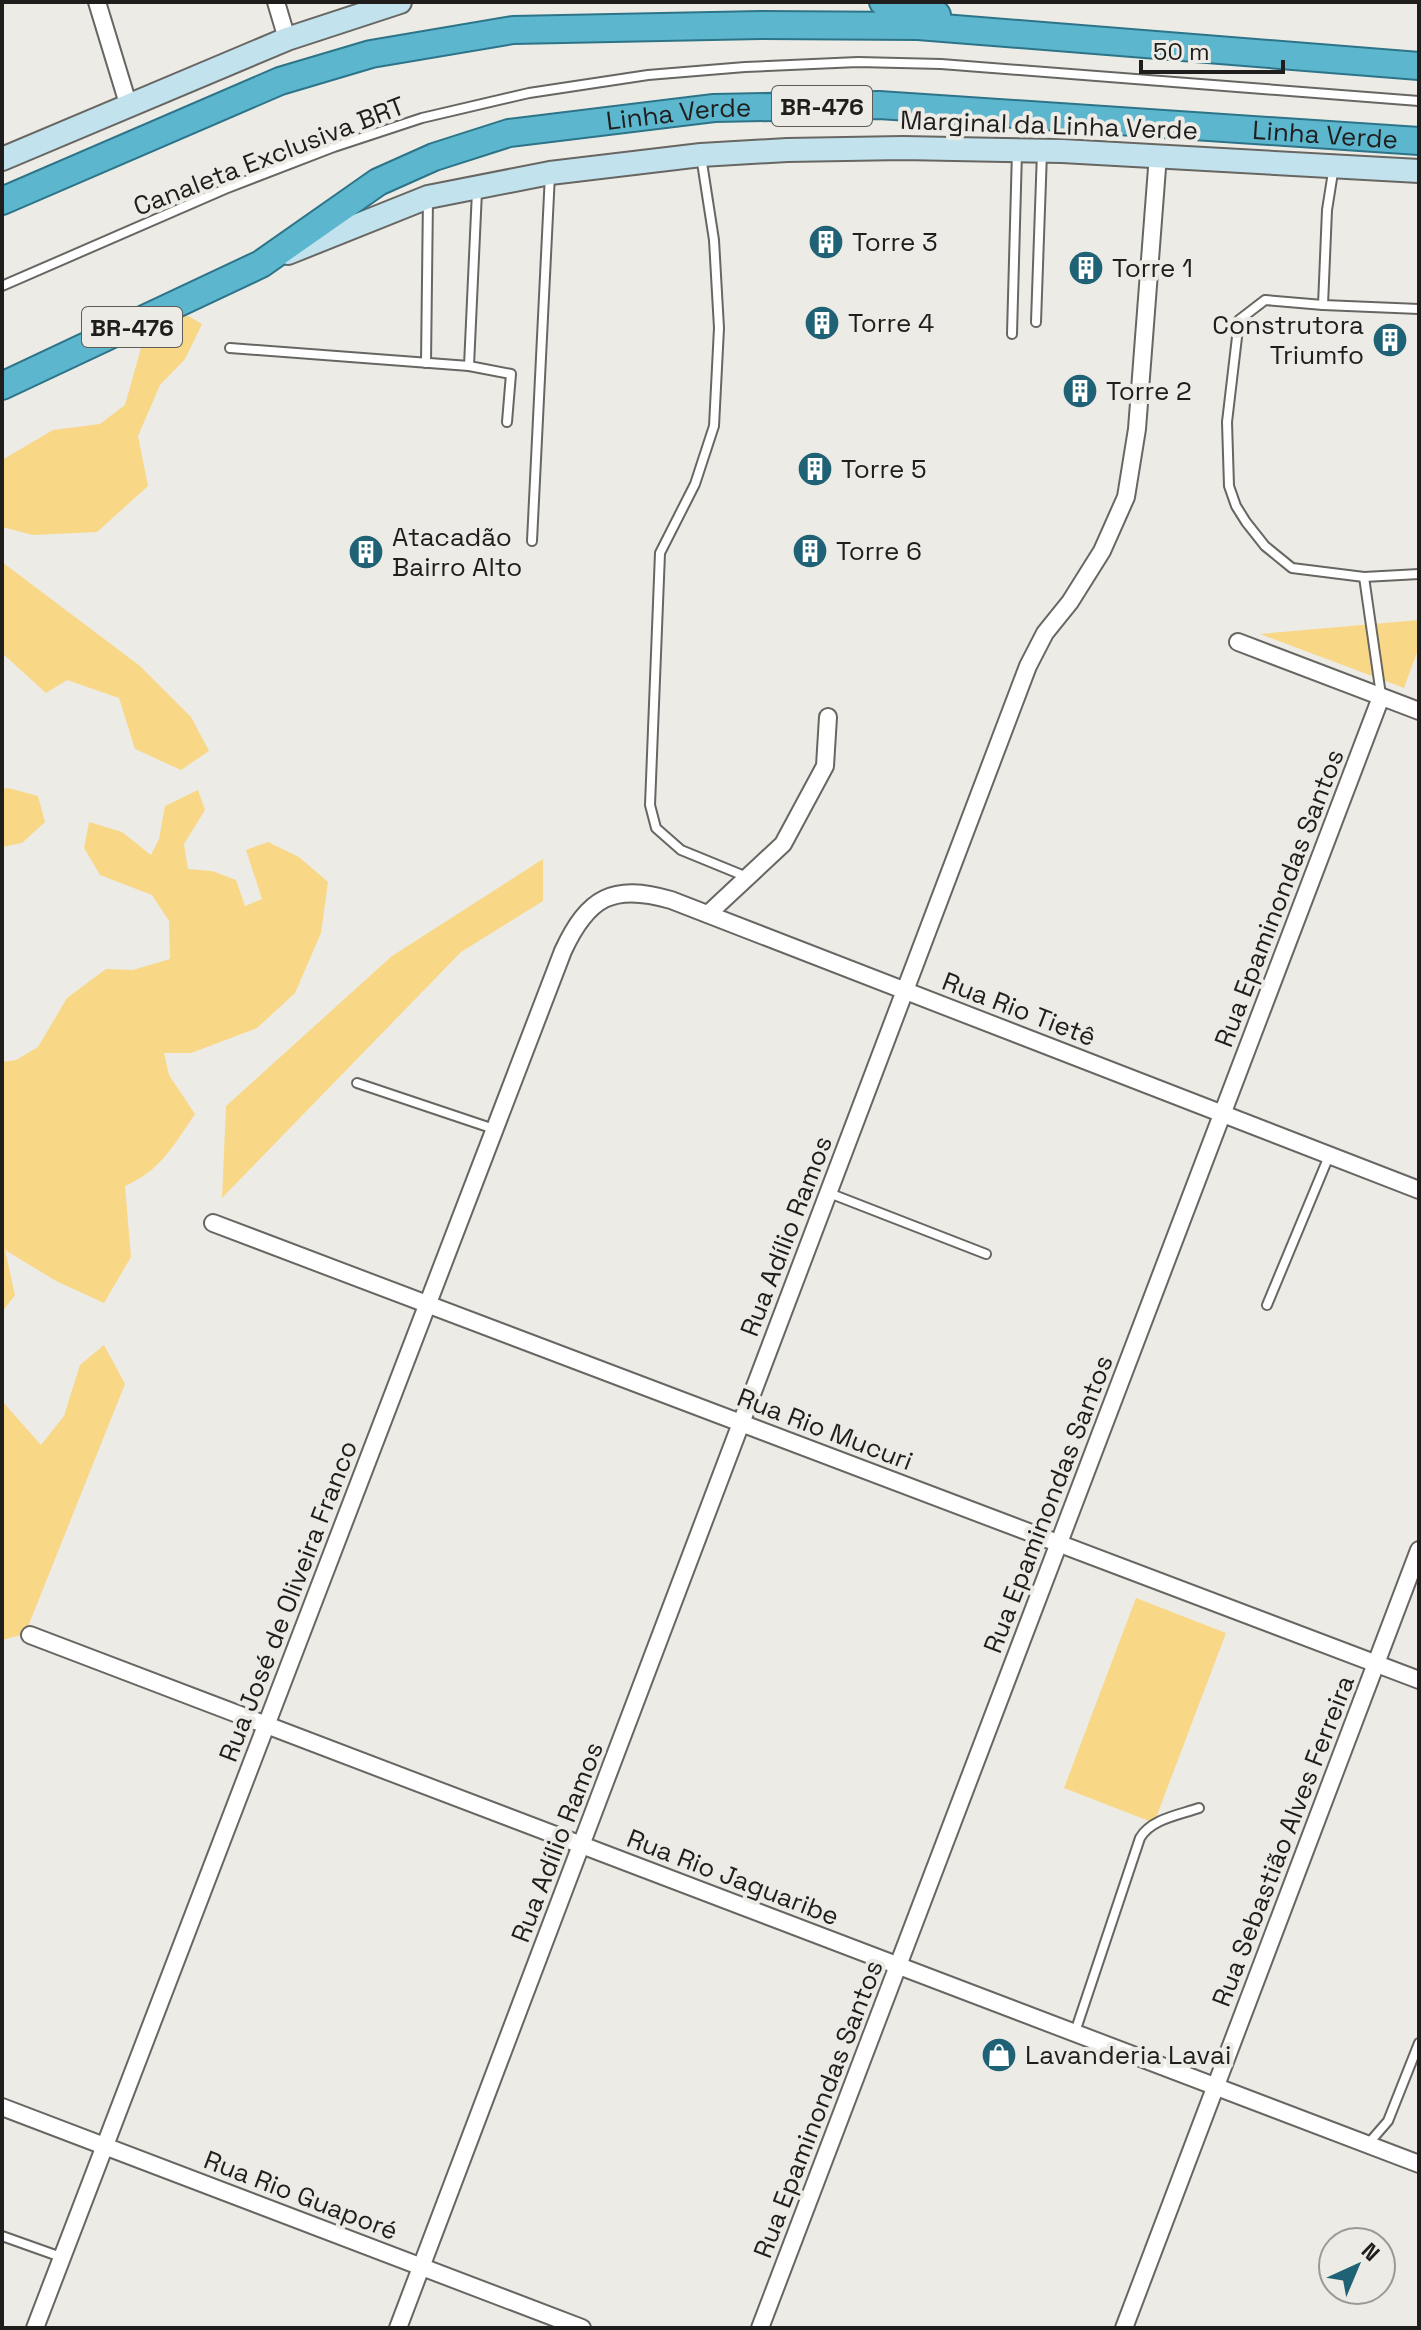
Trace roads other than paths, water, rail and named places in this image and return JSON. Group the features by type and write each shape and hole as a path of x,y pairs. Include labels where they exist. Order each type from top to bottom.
{"highway":[{"path":"883,2 1006,32"},
{"path":"2,201 280,81 371,54 513,30 761,25 918,26 1419,66"},
{"name":"Linha Verde","path":"2,386 261,264 378,182 434,157 509,133 714,108 879,105 1419,141"}],"main road":[{"path":"2,159 287,39 400,2"},
{"name":"Marginal da Linha Verde","path":"261,264 428,197 550,173 701,155 903,148 1042,151 1419,171"}],"street":[{"path":"97,2 129,107"},
{"path":"276,2 287,39"},
{"name":"Rua Adílio Ramos","path":"398,2328 1028,666 1045,633 1070,602 1102,551 1126,497 1137,429 1158,155"},
{"path":"1238,642 1419,711"},
{"name":"Rua Epaminondas Santos","path":"760,2328 1381,697"},
{"path":"708,914 783,844 825,766 828,717"},
{"name":"Rua Rio Tietê","path":"600,899 619,893 651,894 708,914 1419,1190"},
{"name":"Rua José de Oliveira Franco","path":"35,2328 563,951 585,913 600,899"},
{"name":"Rua Rio Mucuri","path":"213,1223 1419,1680"},
{"name":"Rua Sebastião Alves Ferreira","path":"1124,2328 1419,1550"},
{"name":"Rua Rio Jaguaribe","path":"30,1635 1419,2164"},
{"name":"Rua Rio Guaporé","path":"2,2107 582,2328"}],"lane":[{"name":"Canaleta Exclusiva BRT","path":"2,286 199,200 334,147 422,118 529,93 648,75 858,62 941,64 1419,101"},
{"path":"1012,334 1017,151"},
{"path":"1036,322 1042,151"},
{"path":"701,155 714,240 719,328 714,426 695,484 660,553 650,805 656,828 681,850 748,877"},
{"path":"1323,305 1327,210 1334,166"},
{"path":"532,541 550,173"},
{"path":"469,366 477,188"},
{"path":"426,363 428,197"},
{"path":"1419,309 1265,300 1239,320 1227,422 1229,486 1236,506 1265,546 1292,568 1364,577 1419,574"},
{"path":"230,348 469,366 511,374 507,422"},
{"path":"1364,577 1381,697"},
{"path":"357,1083 494,1129"},
{"path":"1267,1305 1329,1155"},
{"path":"828,1192 986,1254"},
{"path":"1075,2033 1140,1838 1155,1823 1199,1808"},
{"path":"1367,2144 1388,2121 1419,2043"},
{"path":"2,2236 62,2258"}],"place":[{"name":"Torre 3","path":"826,242"},
{"name":"Torre 1","path":"1086,268"},
{"name":"Torre 4","path":"822,323"},
{"name":"Construtora Triumfo","path":"1390,340"},
{"name":"Torre 2","path":"1080,391"},
{"name":"Torre 5","path":"815,469"},
{"name":"Torre 6","path":"810,551"},
{"name":"Atacadão Bairro Alto","path":"366,552"},
{"name":"Lavanderia Lavai","path":"999,2055"}]}
